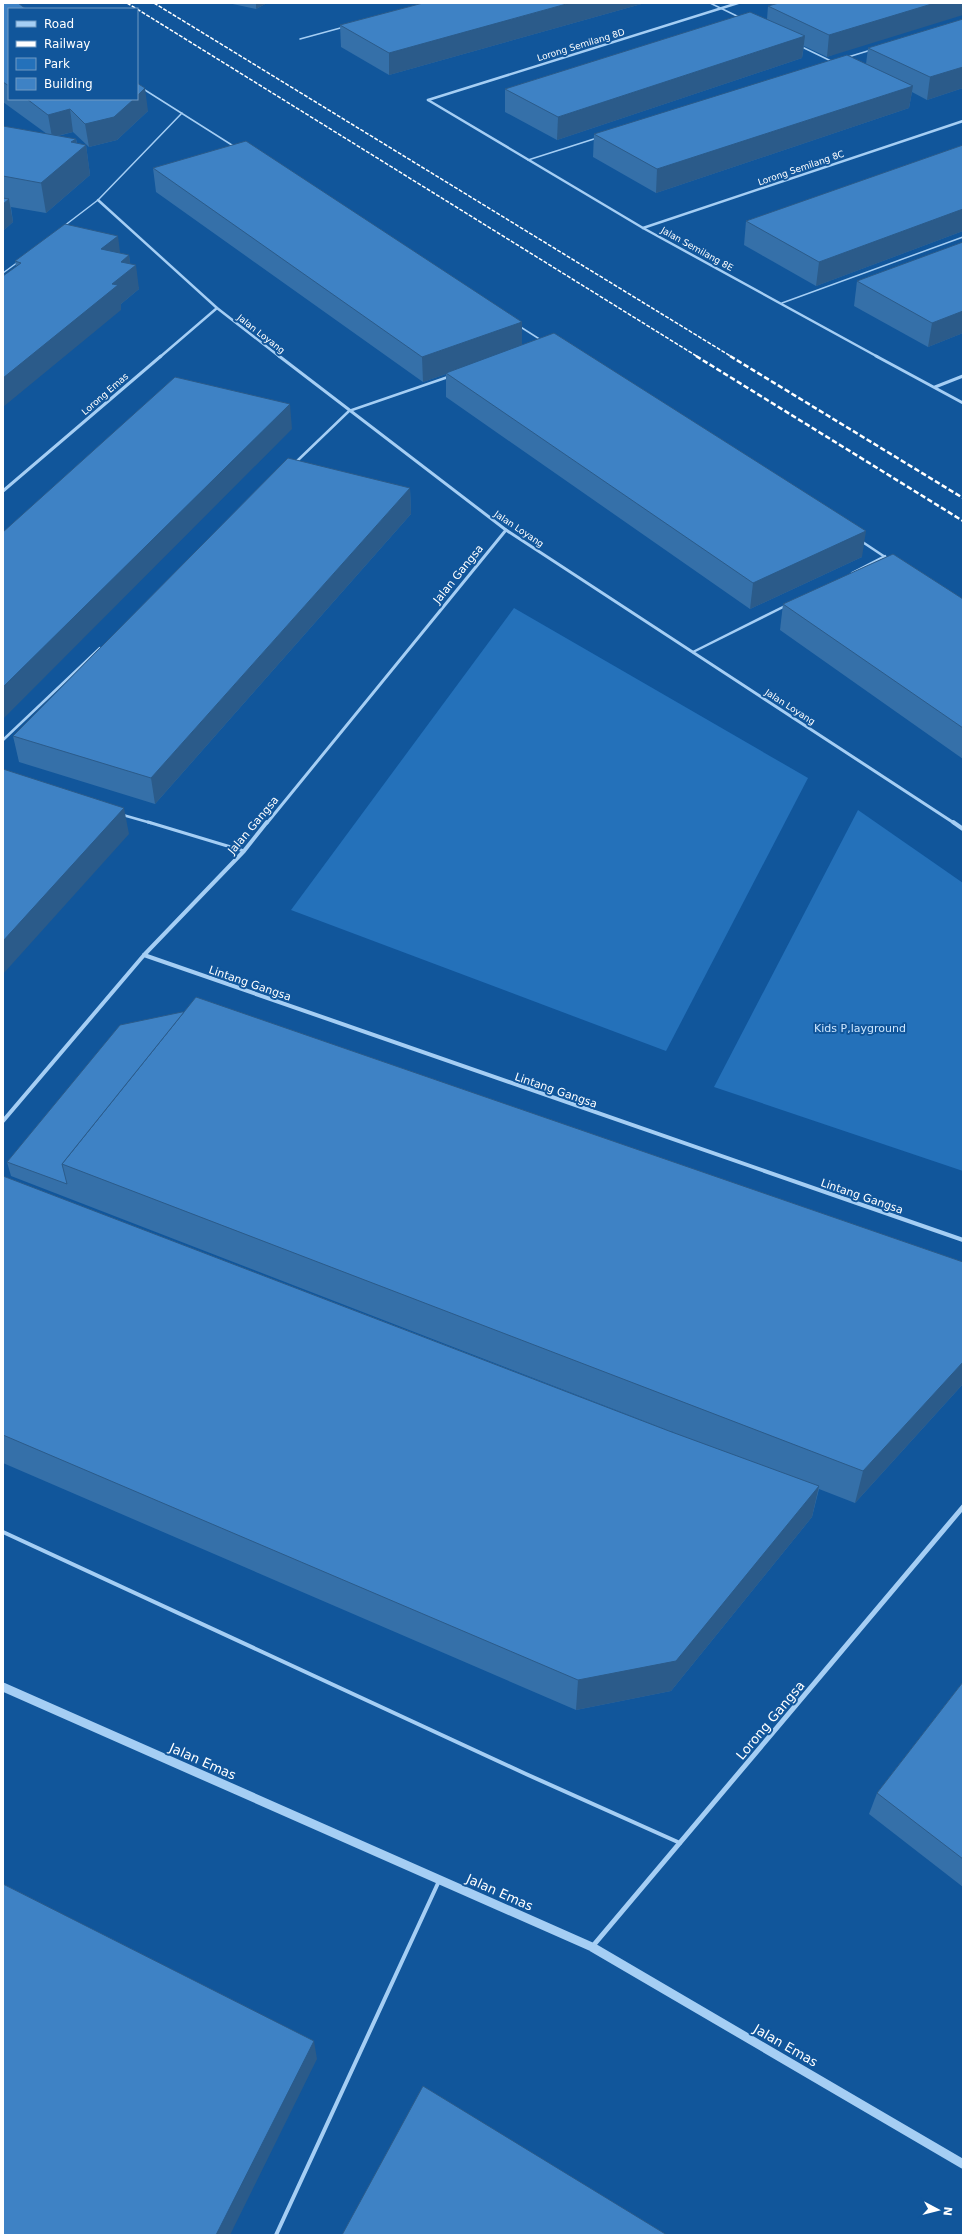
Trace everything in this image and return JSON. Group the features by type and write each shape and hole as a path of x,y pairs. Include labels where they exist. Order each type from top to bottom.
{"street":[{"name":"Lorong Semilang 8D","path":"428,100 738,3"},
{"name":"Jalan Semilang 8E","path":"428,100 643,228 963,403"},
{"name":"Lorong Semilang 8C","path":"643,228 963,121"},
{"name":"Jalan Loyang","path":"98,200 217,308 349,412 506,530 963,829"},
{"name":"Lorong Emas","path":"3,491 217,308"},
{"path":"935,387 963,376"},
{"name":"Jalan Gangsa","path":"3,1121 144,955 244,851 506,530"},
{"name":"Lintang Gangsa","path":"144,955 963,1240"},
{"name":"Lorong Gangsa","path":"592,1946 963,1507"},
{"name":"Jalan Emas","path":"3,1687 592,1946 963,2164"}],"lane":[{"path":"710,3 741,18"},
{"path":"300,39 351,25"},
{"path":"797,45 832,62 825,65"},
{"path":"847,58 876,49"},
{"path":"138,85 236,147"},
{"path":"63,227 98,200 182,113"},
{"path":"528,160 604,135"},
{"path":"782,304 963,236"},
{"path":"3,273 21,260"},
{"path":"519,326 546,343"},
{"path":"291,466 349,412 451,376"},
{"path":"858,540 891,561"},
{"path":"849,574 885,556"},
{"path":"693,652 792,602"},
{"path":"3,740 101,647"},
{"path":"116,813 244,851"},
{"path":"3,1532 526,1774 680,1843"},
{"path":"276,2235 439,1879"}],"green space":[{"path":"514,608 808,778 666,1051 291,910"},
{"name":"Kids P,layground","path":"858,810 963,883 963,1171 714,1087"}],"building":[{"path":"3,3 18,3 25,8 8,8 8,85 3,82"},
{"path":"423,3 570,3 389,53 340,25"},
{"path":"779,3 935,3 829,35 768,6"},
{"path":"750,12 805,36 558,117 505,89"},
{"path":"963,19 963,67 930,77 868,48"},
{"path":"847,55 913,86 657,169 594,134"},
{"path":"138,84 145,88 138,95"},
{"path":"28,100 133,100 114,117 85,124 70,109 48,115"},
{"path":"3,126 76,139 71,142 86,145 41,183 3,176"},
{"path":"246,141 522,322 422,357 153,168"},
{"path":"963,145 963,209 819,262 746,221"},
{"path":"3,198 9,199 3,204"},
{"path":"65,224 118,236 101,249 129,255 121,262 136,265 112,284 118,285 3,378 3,276 21,263 15,261"},
{"path":"963,242 963,311 932,323 857,281"},
{"path":"554,333 866,531 753,583 446,373"},
{"path":"175,377 290,404 3,687 3,532"},
{"path":"288,458 410,488 151,778 13,736"},
{"path":"893,554 963,599 963,728 783,604"},
{"path":"3,769 124,808 3,941"},
{"path":"196,997 963,1262 963,1362 863,1471 62,1164"},
{"path":"184,1012 62,1164 67,1184 7,1162 120,1025"},
{"path":"3,1176 669,1431 819,1486 676,1661 578,1680 3,1435"},
{"path":"963,1682 963,1859 877,1793"},
{"path":"3,1884 314,2041 216,2235 3,2235"},
{"path":"423,2086 667,2235 342,2235"}],"railway":[{"path":"127,3 135,8"},
{"path":"154,3 732,357"},
{"path":"138,10 698,357"},
{"path":"696,356 963,521"},
{"path":"730,356 963,498"}]}
